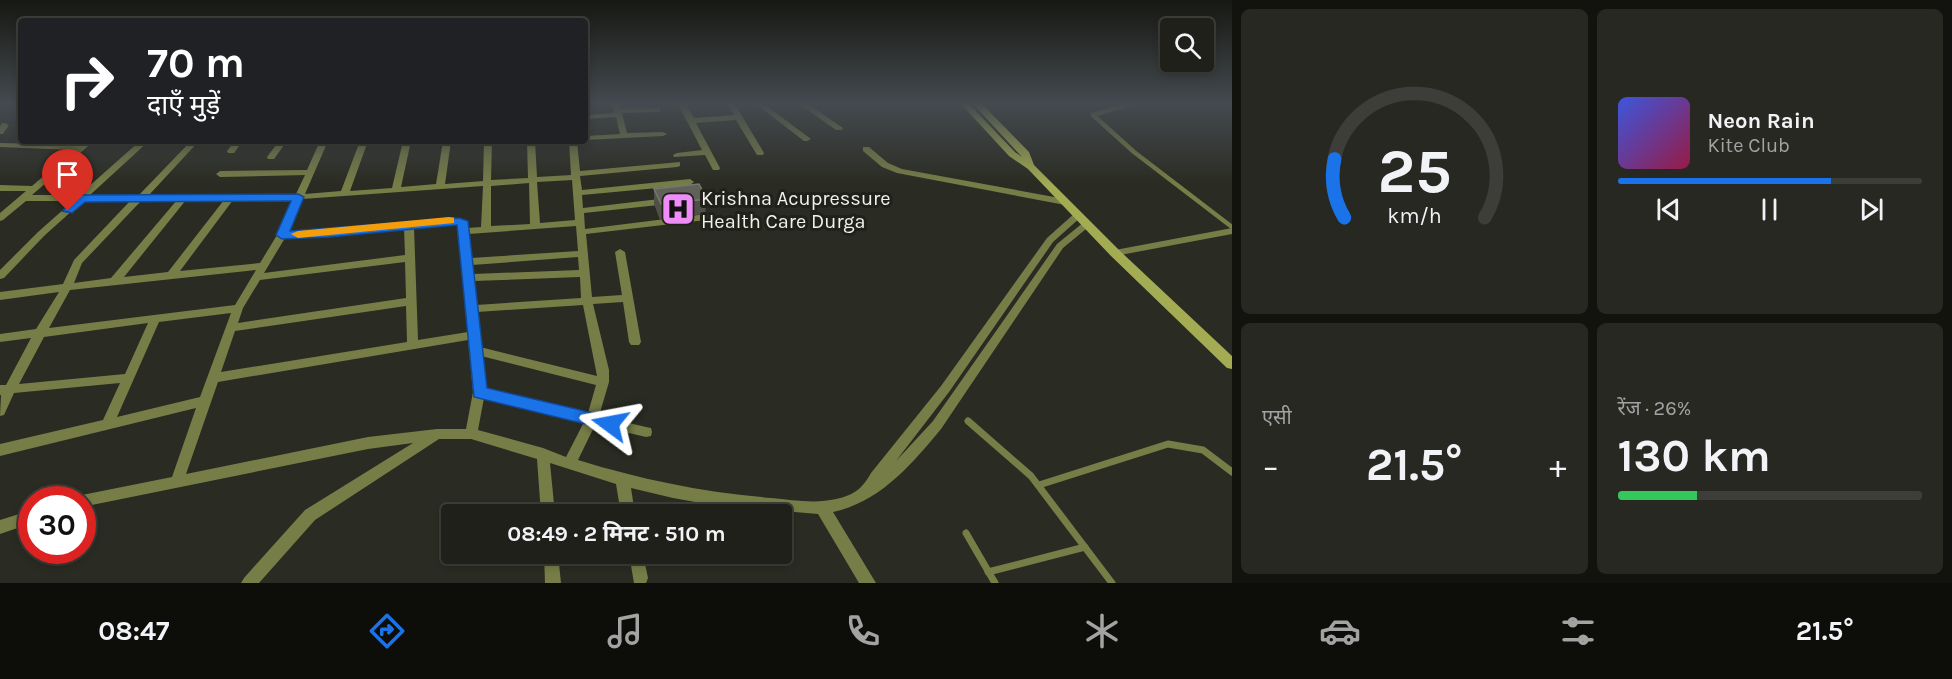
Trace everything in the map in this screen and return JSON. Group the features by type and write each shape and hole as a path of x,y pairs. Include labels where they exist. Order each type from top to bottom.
{"main road":[{"path":"991,131 1012,154 1031,167 1115,253 1232,364"},
{"path":"1004,131 1026,154 1031,167"}],"street":[{"path":"623,131 624,136"},
{"path":"697,131 716,168"},
{"path":"747,131 760,153"},
{"path":"797,131 807,139"},
{"path":"588,138 663,134"},
{"path":"0,218 87,144"},
{"path":"0,276 41,234 142,144"},
{"path":"0,411 5,390 67,287 78,262 192,144"},
{"path":"231,151 237,144"},
{"path":"271,157 281,144"},
{"path":"177,481 237,308 282,235 323,144"},
{"path":"344,194 363,144"},
{"path":"396,189 406,144"},
{"path":"440,185 447,144"},
{"path":"486,230 488,144"},
{"path":"531,144 535,226"},
{"path":"570,462 592,419 603,382 603,370 587,300 573,144"},
{"path":"0,145 82,148"},
{"path":"866,149 885,165 900,171 1065,202"},
{"path":"23,198 298,197 344,194 575,175 677,160 708,152"},
{"path":"220,174 310,172"},
{"path":"577,193 690,182"},
{"path":"0,188 34,189"},
{"path":"115,281 184,197"},
{"path":"172,275 231,197"},
{"path":"580,222 681,200"},
{"path":"464,231 580,222 706,217"},
{"path":"96,498 368,443 437,434 471,434 622,478 683,493 747,502 822,508 843,503 869,491 895,473 916,451 975,370 1059,246 1082,219"},
{"path":"282,235 329,233 453,220 463,224 479,392 471,434"},
{"path":"409,225 413,345"},
{"path":"1115,253 1232,229"},
{"path":"620,252 635,342"},
{"path":"466,262 582,254"},
{"path":"256,277 410,258"},
{"path":"0,296 115,281 263,266"},
{"path":"468,278 585,273"},
{"path":"471,309 628,297"},
{"path":"231,328 412,301"},
{"path":"0,338 237,308"},
{"path":"108,424 155,319"},
{"path":"214,378 474,336"},
{"path":"476,350 603,382"},
{"path":"5,390 129,378"},
{"path":"479,392 646,432"},
{"path":"0,450 206,401"},
{"path":"249,583 310,515 437,434"},
{"path":"543,454 547,504"},
{"path":"622,478 626,504"},
{"path":"822,508 867,583"},
{"path":"0,527 18,521"},
{"path":"552,564 553,583"},
{"path":"638,564 640,578"}],"lane":[{"path":"1111,131 1232,229"},
{"path":"968,421 1015,460 1039,485 1112,583"},
{"path":"1039,485 1168,444 1203,450 1232,472"},
{"path":"966,533 995,583"},
{"path":"988,572 1085,548"}],"building":[{"path":"699,184 707,199 661,204 654,189"}],"slow traffic":[{"path":"298,234 449,221"}],"place":[{"name":"Krishna Acupressure Health Care Durga","path":"678,209"}],"route":[{"path":"68,211 82,199 298,197 282,235 459,221 463,224 479,392 610,424"}]}
